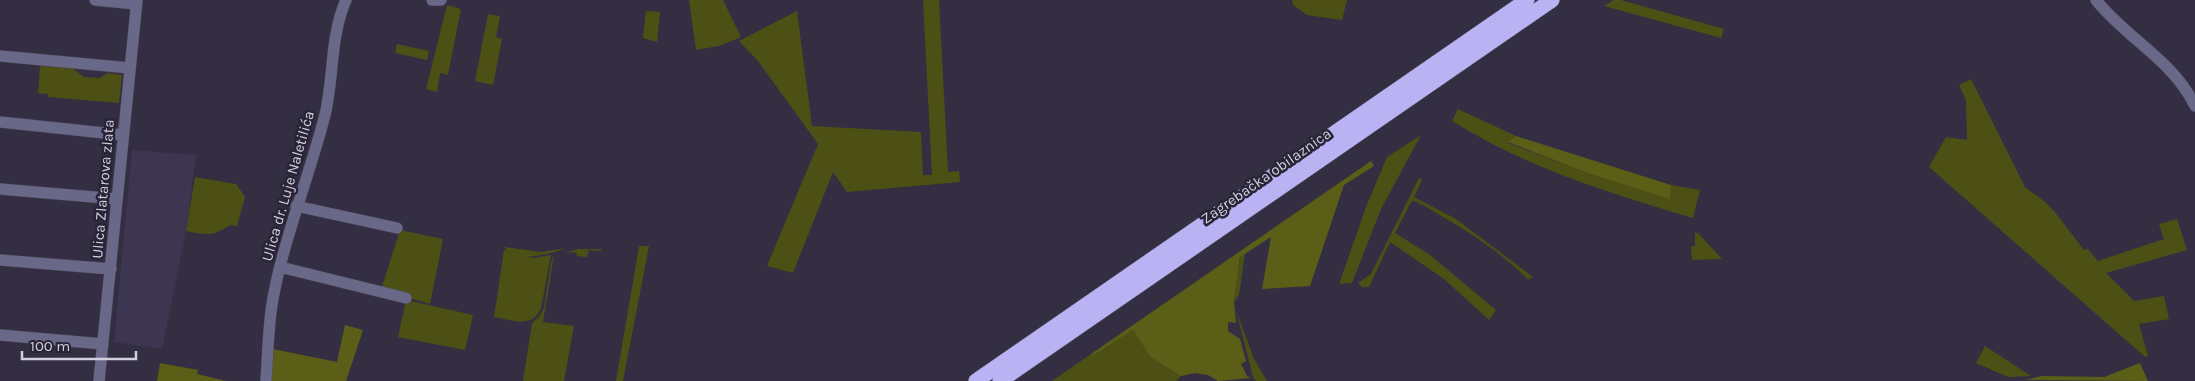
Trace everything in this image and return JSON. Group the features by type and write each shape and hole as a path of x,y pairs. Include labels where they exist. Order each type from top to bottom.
{"highway":[{"name":"Zagrebačka obilaznica","path":"976,381 1527,0"},
{"name":"Zagrebačka obilaznica","path":"1000,381 1552,0"}],"street":[{"path":"95,0 136,2"},
{"name":"Ulica dr. Luje Naletilića","path":"266,381 270,315 280,267 296,206 325,113 337,27 346,0"},
{"path":"432,0 441,0"},
{"path":"2096,0 2117,23 2173,72 2195,106"},
{"name":"Ulica Zlatarova zlata","path":"99,381 136,2"},
{"path":"0,56 130,68"},
{"path":"0,122 123,135"},
{"path":"0,189 117,199"},
{"path":"296,206 397,228"},
{"path":"0,260 111,269"},
{"path":"280,267 406,298"},
{"path":"0,335 103,344"}],"shaded area":[{"path":"689,0 723,0 741,37 719,46 696,50"},
{"path":"923,0 939,0 948,172 959,171 960,182 847,192 833,172 793,273 767,266 818,144 758,61 739,41 797,11 812,126 921,132 923,175 932,175"},
{"path":"1292,0 1347,0 1342,20 1307,15 1293,5"},
{"path":"1614,0 1621,0 1724,29 1721,38 1604,6"},
{"path":"447,5 461,9 448,75 440,73 437,92 426,89"},
{"path":"646,11 660,12 657,42 643,38"},
{"path":"488,14 500,16 496,37 502,39 493,85 475,81"},
{"path":"397,44 429,51 427,60 395,53"},
{"path":"40,66 72,68 84,77 100,78 107,73 122,75 119,103 48,97 48,94 38,93"},
{"path":"1971,79 2025,187 2054,211 2084,250 2088,249 2098,261 2164,239 2159,224 2177,219 2187,250 2106,273 2134,301 2164,296 2169,319 2139,324 2148,356 2145,357 1929,167 1946,137 1967,140 1966,100 1959,85"},
{"path":"1458,109 1516,136 1508,143 1587,173 1669,198 1671,185 1700,190 1693,218 1600,189 1539,166 1480,138 1452,121"},
{"path":"1421,135 1381,209 1352,283 1339,284 1366,207 1387,157"},
{"path":"1516,136 1671,185 1670,199 1587,173 1508,142"},
{"path":"132,150 196,155 186,231 162,349 114,342"},
{"path":"1371,161 1374,166 1344,185 1310,286 1262,289 1271,237 1240,257 1234,302 1236,323 1228,322 1228,331 1240,339 1246,361 1241,364 1247,376 1251,378 1218,381 1208,375 1195,373 1181,376 1150,357 1133,330 1093,356 1091,354"},
{"path":"195,177 236,184 245,197 237,226 230,225 219,232 209,234 186,231"},
{"path":"1419,178 1422,180 1414,197 1456,219 1533,277 1528,280 1505,258 1478,239 1423,205 1414,201 1411,202 1395,233 1430,255 1496,310 1489,320 1444,279 1390,242 1369,287 1362,287 1358,283 1371,274"},
{"path":"400,230 443,239 430,304 381,290"},
{"path":"1695,233 1698,233 1722,259 1692,260 1691,246 1695,246"},
{"path":"639,246 649,246 623,381 616,381"},
{"path":"504,247 541,252 567,248 543,255 525,256 510,252"},
{"path":"578,249 601,249 601,251 589,250 587,257 577,256 576,252 565,253"},
{"path":"504,250 533,258 551,255 541,308 533,319 521,322 494,317"},
{"path":"1245,253 1239,295 1234,302 1240,257"},
{"path":"554,255 543,322 574,326 564,381 523,381 532,323 539,317 544,308 551,262"},
{"path":"406,300 473,315 465,350 398,337"},
{"path":"1236,310 1254,359 1267,381 1256,381 1253,377"},
{"path":"345,325 363,330 346,381 270,381 273,349 337,362"},
{"path":"1133,330 1150,357 1181,376 1176,381 1052,381 1091,354 1093,356"},
{"path":"1985,346 2031,376 2008,377 1976,363"},
{"path":"160,363 198,370 197,374 226,381 157,381"},
{"path":"2140,363 2148,381 2025,380 2042,376 2104,377"}]}
